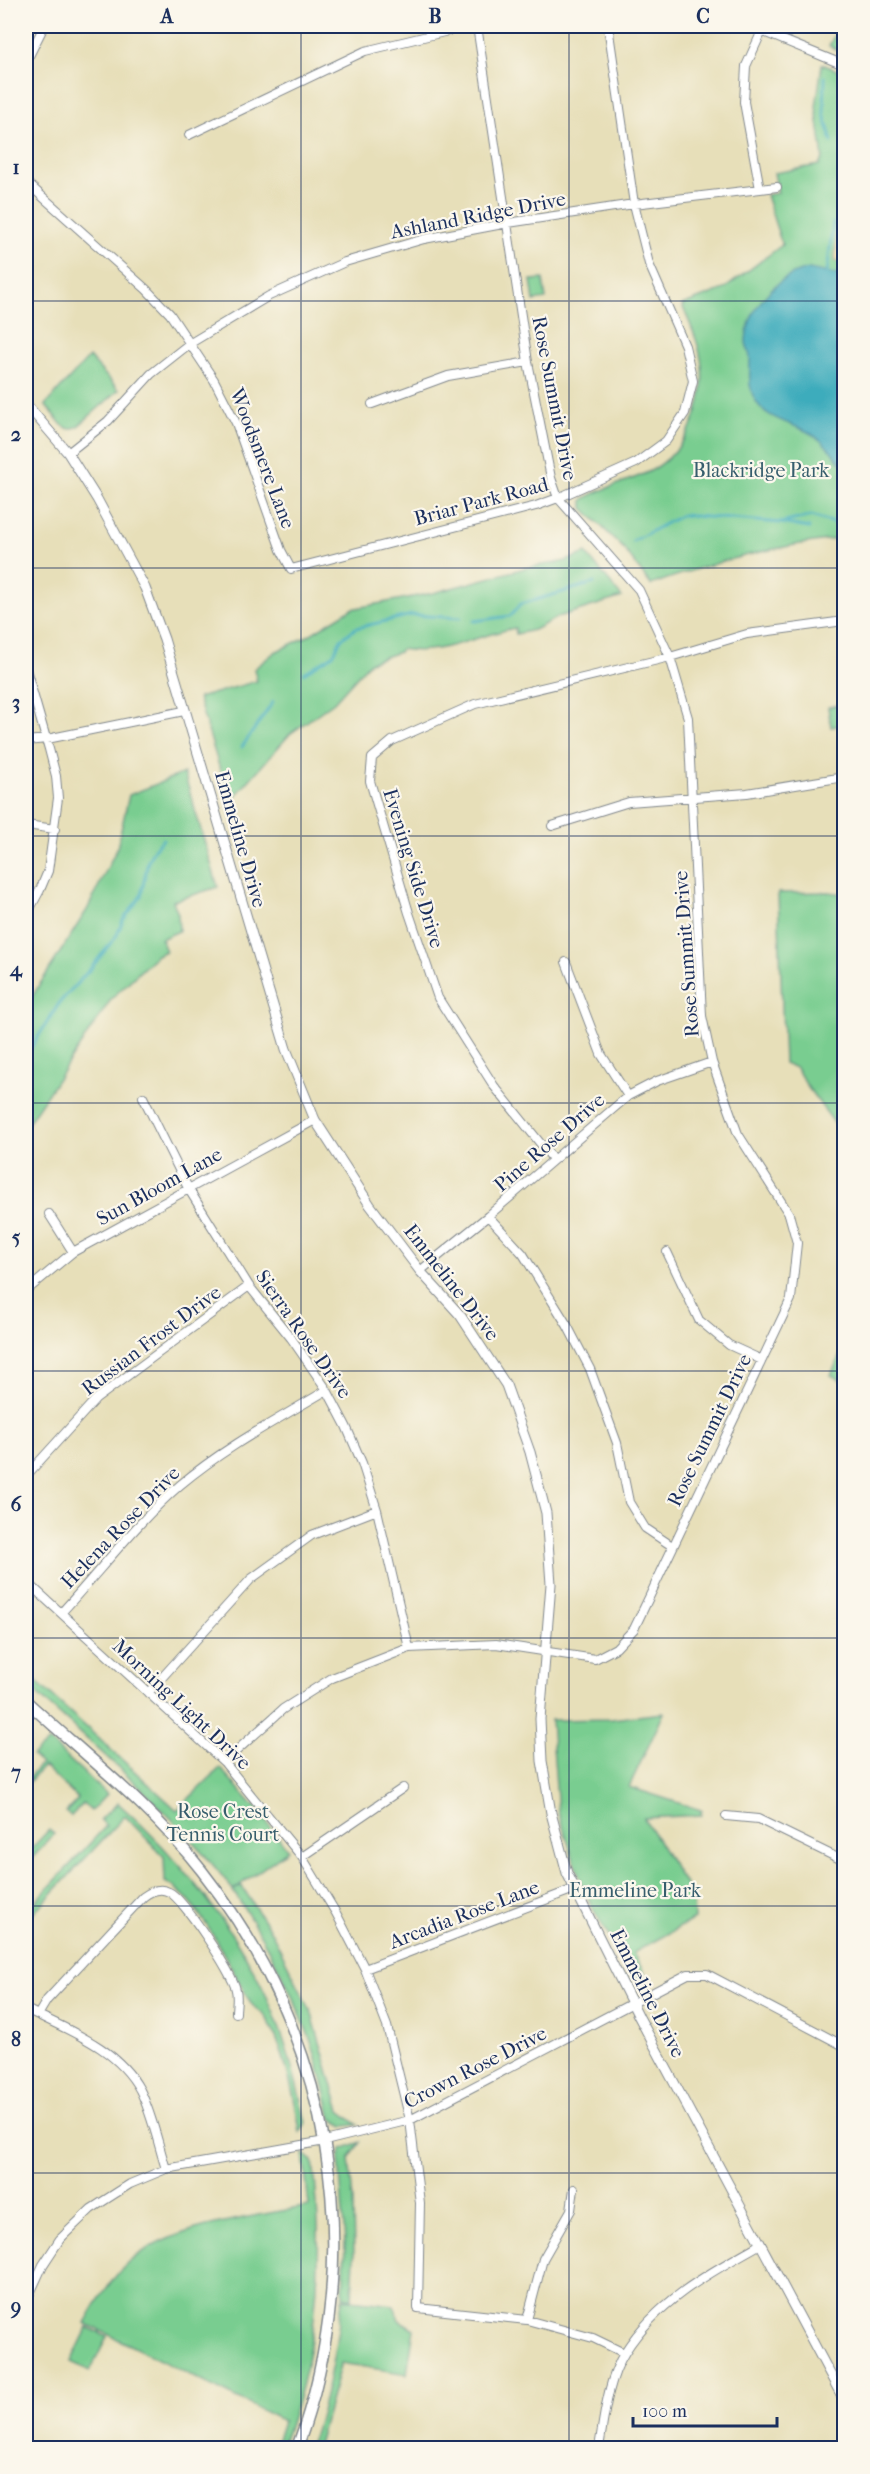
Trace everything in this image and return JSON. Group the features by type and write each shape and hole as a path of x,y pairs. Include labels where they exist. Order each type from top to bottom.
{"main road":[{"path":"26,1701 166,1829 202,1870 238,1920 261,1959 288,2014 308,2070 325,2141 334,2232 331,2302 318,2381 297,2448"}],"street":[{"path":"26,62 44,26"},
{"path":"189,135 365,51 469,26"},
{"name":"Rose Summit Drive","path":"224,1762 283,1709 332,1678 410,1647 496,1644 595,1659 616,1648 634,1629 791,1299 797,1243 789,1214 738,1134 712,1062 702,1016 688,718 670,657 639,590 558,498 550,478 528,362 477,26"},
{"name":"Briar Park Road","path":"291,569 536,506 558,498 636,463 666,441 685,413 693,381 685,346 670,307 649,264 634,204 608,26"},
{"path":"749,26 844,65"},
{"path":"760,189 744,102 746,66 762,31"},
{"name":"Woodsmere Lane","path":"26,182 146,289 170,314 214,380 236,423 280,550 291,569"},
{"name":"Ashland Ridge Drive","path":"68,453 108,421 151,374 189,344 269,296 345,262 424,239 508,223 634,204 777,187"},
{"path":"372,404 448,376 528,362"},
{"name":"Emmeline Drive","path":"26,404 68,453 97,499 145,588 164,639 286,1049 315,1120 370,1205 420,1271 460,1315 506,1385 530,1452 546,1513 551,1584 540,1719 542,1761 551,1813 567,1873 759,2244 844,2400"},
{"name":"Evening Side Drive","path":"553,1159 494,1086 438,998 409,913 370,781 372,758 392,741 475,704 670,657 747,634 844,621"},
{"path":"26,669 47,739 58,791 55,829 45,881 26,916"},
{"path":"26,741 47,739 184,711"},
{"path":"552,826 629,802 747,793 844,777"},
{"path":"26,825 55,829"},
{"path":"566,962 601,1054 628,1096"},
{"name":"Pine Rose Drive","path":"420,1271 628,1096 657,1081 712,1062"},
{"name":"Sierra Rose Drive","path":"143,1097 188,1188 249,1286 291,1338 327,1390 362,1463 377,1510 410,1647"},
{"name":"Sun Bloom Lane","path":"26,1291 73,1252 315,1120"},
{"path":"49,1214 73,1252"},
{"path":"488,1216 523,1254 567,1325 590,1369 617,1443 629,1502 645,1528 672,1546"},
{"path":"667,1252 699,1320 729,1345 762,1360"},
{"name":"Russian Frost Drive","path":"26,1476 96,1399 249,1286"},
{"name":"Helena Rose Drive","path":"61,1613 178,1487 229,1449 327,1390"},
{"path":"148,1693 251,1579 312,1535 377,1510"},
{"name":"Morning Light Drive","path":"26,1581 224,1762 302,1857 336,1913 365,1969 387,2026 410,2120 420,2203 418,2308 527,2320 593,2338 624,2353"},
{"path":"302,1857 403,1788"},
{"path":"726,1816 759,1819 844,1861"},
{"name":"Arcadia Rose Lane","path":"365,1969 574,1889"},
{"path":"38,2015 47,2001 143,1897 151,1892 164,1890 179,1900 235,1985 236,2013"},
{"name":"Crown Rose Drive","path":"26,2302 43,2265 60,2239 91,2209 130,2184 165,2169 325,2141 410,2120 688,1974 707,1974 844,2046"},
{"path":"26,2009 90,2041 123,2066 140,2091 165,2169"},
{"path":"527,2320 543,2259 571,2210 574,2189"},
{"path":"599,2448 611,2387 624,2353 649,2320 687,2287 759,2244"}],"green space":[{"path":"839,26 844,26 844,53 829,46"},
{"name":"Blackridge Park","path":"822,64 844,73 844,538 746,556 697,569 651,585 624,549 583,508 583,500 654,469 666,460 685,437 698,410 702,366 694,334 682,305 724,289 782,245 766,195 778,193 774,173 819,165 823,158 816,107"},
{"path":"543,279 546,299 534,301 531,280"},
{"path":"89,357 119,390 77,427 69,429 62,425 45,405"},
{"path":"586,553 622,597 558,617 534,630 516,634 515,628 430,650 401,649 399,652 370,662 334,702 290,734 230,802 198,698 257,681 254,669 275,652 306,637 351,609 433,593 525,568 566,561"},
{"path":"839,705 842,725 831,727 828,707"},
{"path":"184,773 218,887 173,901 178,914 179,931 161,939 166,951 157,955 112,998 26,1126 26,1006 87,910 117,848 129,795"},
{"path":"778,893 844,894 844,1136 796,1068 784,1063"},
{"path":"844,1347 844,1382 831,1375"},
{"name":"Rose Crest Tennis Court","path":"26,1672 177,1810 220,1768 256,1808 288,1850 233,1890 210,1861 161,1808 26,1684"},
{"name":"Emmeline Park","path":"664,1713 629,1787 701,1810 701,1815 644,1818 693,1897 694,1919 633,1953 647,1978 634,1981 592,1907 558,1812 551,1720 611,1719"},
{"path":"49,1741 107,1794 91,1811 83,1804 71,1816 66,1812 78,1799 44,1766 26,1785 26,1781 41,1764 32,1756"},
{"path":"118,1803 161,1845 202,1892 254,1970 267,1997 290,2059 306,2123 300,2132 283,2058 267,2019 251,2003 202,1918 178,1890 165,1882 164,1857 125,1816 26,1921 26,1912 106,1826 100,1819"},
{"path":"49,1830 54,1834 26,1865 26,1854"},
{"path":"241,1885 272,1933 311,2011 340,2111 358,2125 344,2126 332,2119 313,2049 294,2000 266,1945 233,1891"},
{"path":"360,2142 349,2159 353,2200 352,2299 343,2297 345,2243 339,2158 342,2149"},
{"path":"303,2153 313,2161 317,2198 318,2271 315,2307 311,2343 293,2413 281,2448 274,2448 283,2421 85,2323 103,2294 124,2267 141,2253 162,2241 211,2225 309,2206"},
{"path":"342,2299 394,2305 399,2320 414,2329 407,2374 341,2363 317,2448 309,2448 330,2375"},
{"path":"88,2327 107,2337 90,2371 71,2362"}],"sand":[{"path":"837,224 844,226 844,264 835,261"}],"water":[{"path":"809,269 844,276 844,467 828,447 816,437 777,419 763,409 757,403 750,387 750,356 746,341 752,317 758,305 786,278"}],"waterway":[{"path":"841,45 844,38"},
{"path":"825,77 824,113 832,142"},
{"path":"827,273 833,223"},
{"path":"633,541 682,515 781,523 811,516 844,526"},
{"path":"781,523 809,528"},
{"path":"474,621 510,616 521,604 594,583"},
{"path":"304,673 333,655 341,639 356,628 412,615 461,618"},
{"path":"242,747 273,702"},
{"path":"26,1056 60,1002 117,935 123,920 141,896 148,861 154,849 163,839"}]}
